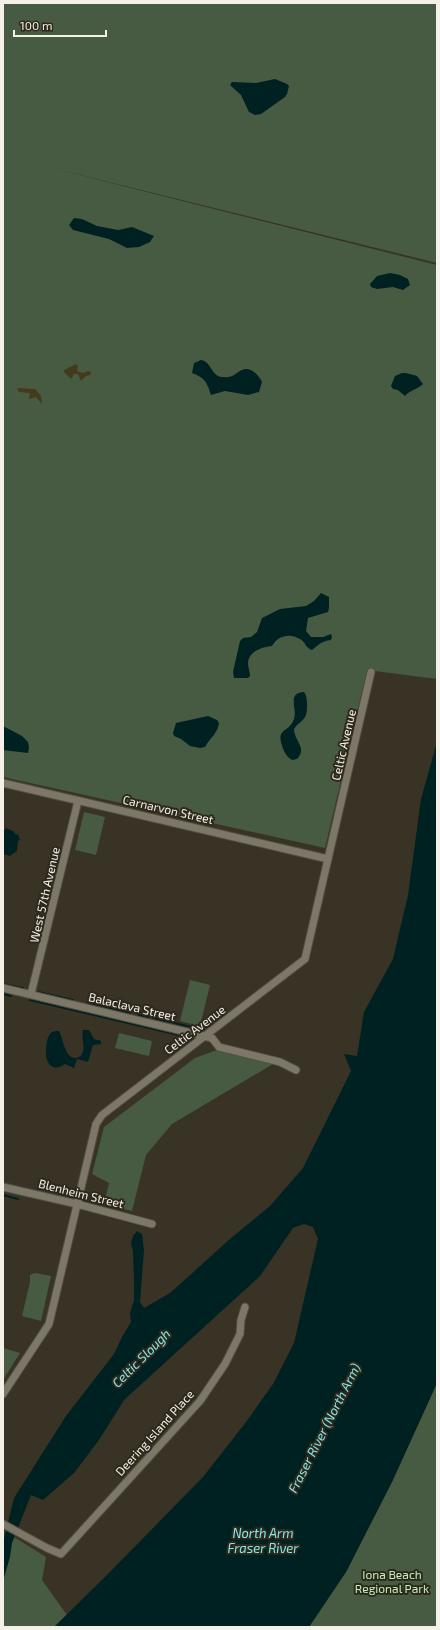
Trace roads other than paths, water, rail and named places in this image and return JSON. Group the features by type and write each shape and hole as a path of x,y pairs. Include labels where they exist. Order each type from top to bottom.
{"street":[{"name":"Celtic Avenue","path":"3,1394 49,1324 96,1124 102,1116 305,959 371,672"},
{"name":"Carnarvon Street","path":"3,782 328,860"},
{"name":"West 57th Avenue","path":"31,994 78,801"},
{"name":"Balaclava Street","path":"3,988 205,1036 212,1038 219,1047 280,1062 296,1070"},
{"name":"Blenheim Street","path":"3,1187 77,1204 152,1224"},
{"name":"Deering Island Place","path":"3,1524 61,1554 200,1401 225,1364 240,1334 241,1320 245,1307"}],"water":[{"path":"275,79 289,86 287,94 261,114 255,115 249,112 241,95 230,85 232,82 256,83"},
{"path":"74,218 82,219 97,226 118,230 132,227 154,236 150,242 139,247 127,248 109,239 73,230 69,225"},
{"path":"390,273 400,275 408,279 410,285 403,290 393,287 377,289 371,287 370,284 377,276"},
{"path":"201,360 205,361 218,376 222,377 232,376 245,369 251,370 262,382 259,392 248,395 225,391 211,395 205,381 192,373 194,363"},
{"path":"402,373 417,376 423,384 405,396 398,390 393,389 391,386 395,376"},
{"path":"321,593 329,597 328,612 308,618 306,631 311,637 323,637 331,634 331,640 323,642 312,650 308,648 302,640 296,637 281,637 272,646 257,650 251,655 248,663 250,676 248,678 234,678 233,672 240,641 243,638 251,637 257,632 262,618 280,609 306,606 314,601"},
{"path":"304,692 307,701 306,715 294,729 301,751 297,759 292,760 284,751 280,738 281,734 294,719 295,695"},
{"path":"208,716 217,720 219,723 215,733 205,747 200,748 190,746 174,736 173,733 176,723"},
{"path":"3,726 22,736 28,742 28,753 3,750"},
{"name":"North Arm Fraser River","path":"437,742 437,1383 392,1482 346,1572 309,1627 54,1627 203,1477 246,1422 273,1384 294,1343 318,1239 313,1227 304,1224 293,1228 260,1276 124,1400 99,1440 74,1473 43,1500 31,1495 12,1543 10,1557 3,1581 3,1543 14,1498 66,1416 114,1354 131,1322 130,1313 134,1300 133,1252 131,1243 133,1236 137,1231 142,1234 144,1250 140,1302 144,1308 170,1293 230,1239 270,1206 303,1168 351,1071 344,1054 357,1056 364,1012 393,959 408,895 421,799"},
{"path":"6,828 13,831 16,835 18,834 20,840 18,841 17,851 10,856 3,854 3,832"},
{"path":"83,1030 89,1030 94,1039 101,1041 101,1044 93,1045 88,1062 77,1059 74,1068 65,1064 56,1068 50,1065 46,1057 46,1046 48,1037 51,1033 54,1031 59,1031 69,1055 77,1058 80,1057 83,1052"}],"waterway":[{"path":"3,984 23,988"},
{"path":"38,992 73,1000"},
{"path":"3,994 11,996"},
{"path":"30,1000 179,1035"},
{"path":"88,1003 130,1013"},
{"path":"138,1015 148,1017"},
{"path":"153,1018 200,1029"},
{"path":"3,1195 18,1199"}],"water label":[{"name":"Celtic Slough","path":"141,1358"},
{"name":"Fraser River (North Arm)","path":"324,1428"}],"park label":[{"name":"Iona Beach Regional Park","path":"392,1582"}]}
